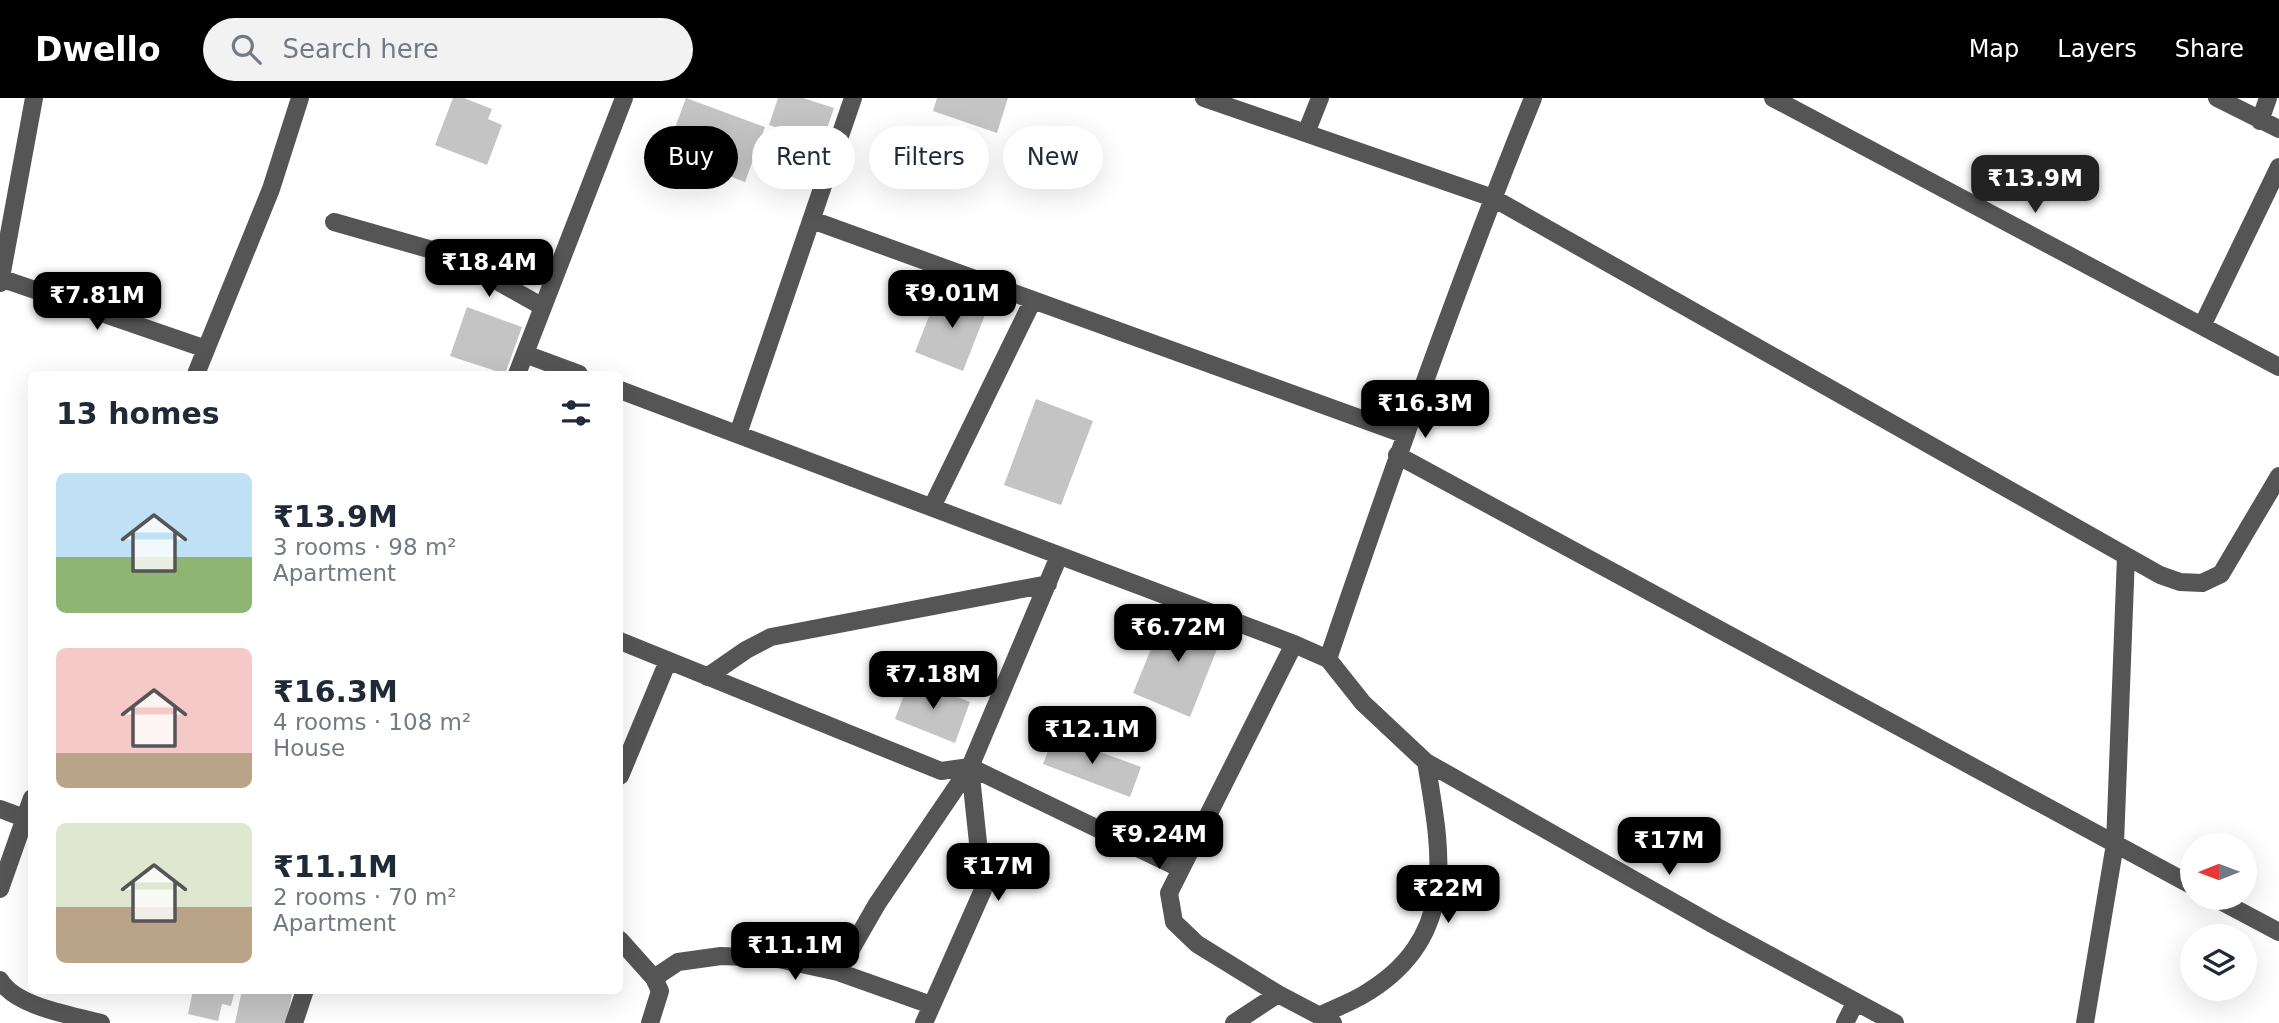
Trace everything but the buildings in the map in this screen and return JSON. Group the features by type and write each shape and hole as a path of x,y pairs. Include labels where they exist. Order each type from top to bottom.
{"street":[{"path":"34,98 1,280 206,349"},
{"path":"197,371 271,189 300,98"},
{"path":"518,371 624,98"},
{"path":"738,434 853,98"},
{"path":"1204,98 1493,198 2160,575 2180,582 2202,583 2221,574 2279,476"},
{"path":"1306,133 1320,98"},
{"path":"1328,659 1398,455 1533,98"},
{"path":"1773,98 2279,366"},
{"path":"2217,98 2279,129"},
{"path":"2260,121 2268,98"},
{"path":"2202,326 2279,167"},
{"path":"811,220 1406,435"},
{"path":"334,222 453,256 543,307"},
{"path":"932,506 1033,300"},
{"path":"525,354 564,371"},
{"path":"623,391 932,506 1328,659 1363,703 1426,762 1895,1023"},
{"path":"1398,455 2180,879"},
{"path":"838,972 877,904 970,767 1059,556"},
{"path":"2085,1023 2115,844 2126,556"},
{"path":"706,677 771,637 1048,584"},
{"path":"623,642 941,771 970,767 1181,869"},
{"path":"1294,644 1169,893 1174,922 1197,944 1278,994 1326,1019 1364,995 1397,969 1424,936 1438,893 1438,831 1426,762"},
{"path":"623,769 668,661"},
{"path":"924,1023 983,890 970,767"},
{"path":"0,888 28,808"},
{"path":"0,809 24,818"},
{"path":"2238,910 2279,932"},
{"path":"623,943 654,978 660,991 650,1023"},
{"path":"654,978 678,962 721,956 774,958 838,972 931,1005"},
{"path":"0,980 4,987 28,1002 101,1023"},
{"path":"294,1023 304,994"},
{"path":"1234,1023 1278,994"},
{"path":"1845,1023 1855,1003"}]}
